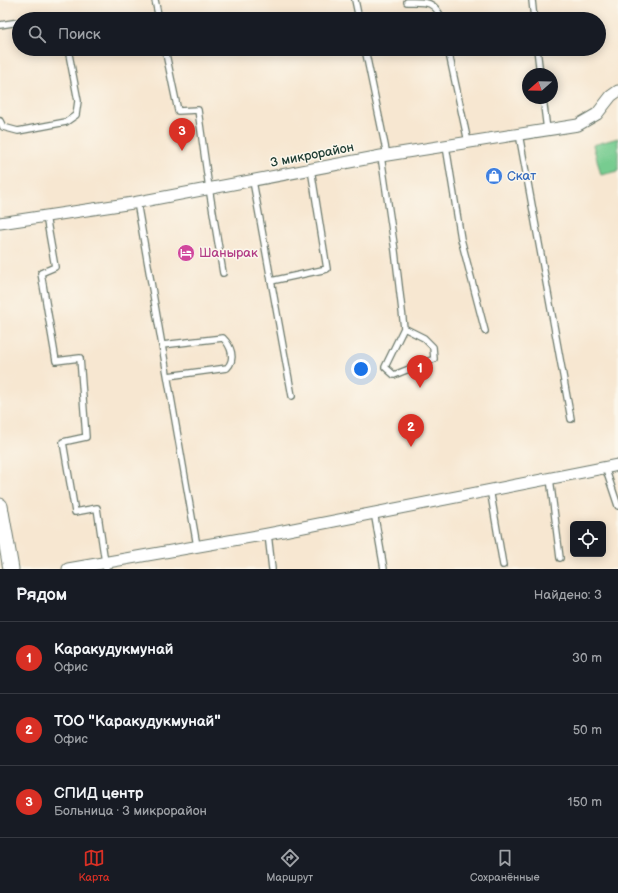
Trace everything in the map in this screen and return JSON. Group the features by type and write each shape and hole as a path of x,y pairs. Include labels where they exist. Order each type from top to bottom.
{"street":[{"name":"3 микрорайон","path":"0,223 137,202 254,181 384,155 578,125 597,114 618,91"},
{"path":"68,569 105,566 198,546 268,534 490,489 618,465"},
{"path":"0,506 11,569"}],"lane":[{"path":"155,0 158,12"},
{"path":"355,0 358,12"},
{"path":"532,0 533,12"},
{"path":"407,2 426,2 437,8 439,12"},
{"path":"0,25 12,23"},
{"path":"0,121 3,127 18,131 66,122 76,115 78,101 69,56"},
{"path":"166,56 178,111 198,110 209,188 224,273"},
{"path":"366,56 384,155 404,328 385,366 394,374 434,359 433,347 424,338 404,328"},
{"path":"450,56 468,142"},
{"path":"538,56 539,68"},
{"path":"544,104 547,130"},
{"path":"519,134 571,419"},
{"path":"446,146 461,240 485,331"},
{"path":"271,281 327,270 311,169"},
{"path":"254,181 292,396"},
{"path":"137,202 198,546"},
{"path":"46,216 55,267 40,273 56,361 80,358 86,437 63,442 64,450 75,512 97,508 105,566"},
{"path":"162,346 223,338 229,344 232,358 231,364 227,368 168,376"},
{"path":"605,467 618,506"},
{"path":"550,478 560,558"},
{"path":"490,489 503,565"},
{"path":"374,512 384,569"},
{"path":"268,534 272,569"}],"green space":[{"path":"618,138 618,171 601,175 593,145"}],"place":[{"name":"СПИД центр","path":"182,151"},
{"name":"Скат","path":"494,176"},
{"name":"Шанырак","path":"186,253"},
{"name":"Каракудукмунай","path":"420,388"},
{"name":"ТОО \"Каракудукмунай\"","path":"411,447"}]}
